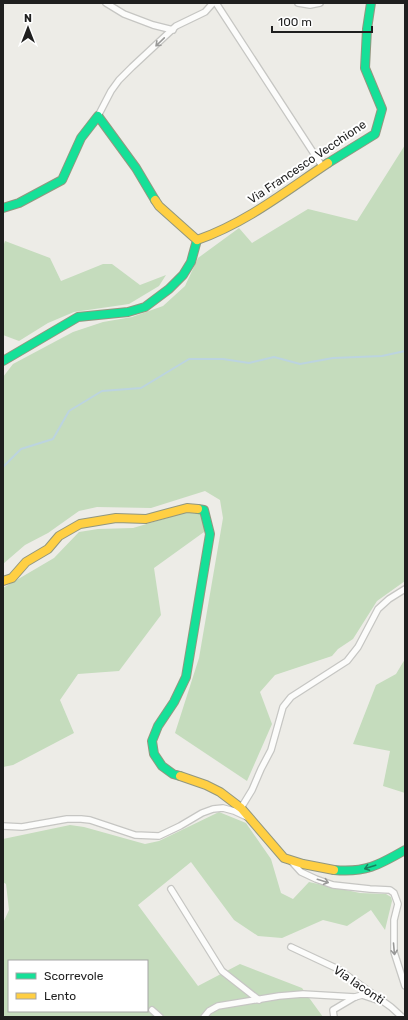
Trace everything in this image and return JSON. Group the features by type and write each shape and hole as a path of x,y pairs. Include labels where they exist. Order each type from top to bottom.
{"street":[{"path":"106,3 124,14 153,25 173,30"},
{"path":"3,208 19,203 62,180 81,138 98,116 119,80 176,26 205,12 214,3 322,166"},
{"path":"298,3 310,5 320,3"},
{"name":"Via Francesco Vecchione","path":"197,240 215,235 273,202 322,166 375,134 382,109 365,68 366,29 371,3"},
{"path":"3,361 78,317 128,312 145,307 169,289 183,275 191,262 197,240 159,206 136,168 98,116"},
{"path":"3,581 12,578 26,562 48,549 59,536 80,524 116,518 146,519 187,508 204,510 210,534 186,677 174,702 158,726 152,742 154,754 162,766 173,774 206,785 220,792 241,808 284,858 291,861 350,872 371,868 405,850"},
{"path":"241,808 252,790 271,750 283,707 291,697 346,661 358,646 378,609 389,599 405,589"},
{"path":"3,826 22,827 67,819 81,819 90,820 136,835 159,836 202,813 213,809 223,808 250,818"},
{"path":"291,861 301,872 333,885 390,890 394,893 398,904 394,920 394,952 404,983"},
{"path":"171,889 222,971 259,1000"},
{"name":"Via Iaconti","path":"291,947 338,969 391,1007 402,1017"},
{"path":"204,1017 209,1011 218,1006 303,994 362,995 382,1001"},
{"path":"334,1017 333,1010 355,996"},
{"path":"152,1010 160,1017"}],"green space":[{"path":"405,145 405,581 377,601 353,639 338,649 332,656 275,675 260,692 272,724 247,781 175,733 199,658 223,518 220,500 205,491 151,508 97,507 79,511 48,533 25,545 3,564 3,377 13,364 73,332 103,322 132,317 163,306 185,286 198,258 239,228 252,243 308,209 357,221"},
{"path":"5,241 50,258 61,281 103,264 112,264 140,285 166,275 159,286 129,304 74,312 48,323 19,341 3,335 3,247"},
{"path":"193,512 202,514 204,532 154,568 161,615 119,671 78,674 60,700 74,733 13,765 3,767 3,588 54,558 79,532 98,529 133,528 184,513"},
{"path":"405,659 405,793 383,786 390,751 353,744 376,685 396,674"},
{"path":"219,812 246,823 271,859 281,893 293,899 309,882 360,893 386,894 391,897 392,901 385,930 371,910 347,926 323,920 282,938 258,936 234,920 191,862 138,905 198,986 240,964 302,988 323,1017 3,1017 3,923 9,910 6,884 3,882 3,839 70,825 84,827 145,844 159,841"}],"waterway":[{"path":"3,467 21,449 53,439 69,411 102,391 141,388 189,359 223,359 249,363 274,357 300,364 333,358 382,356 405,351"}],"traffic: fast":[{"path":"328,163 375,134 382,109 365,68 367,29 371,3"},
{"path":"3,208 19,203 62,180 81,138 98,116 136,168 155,200"},
{"path":"3,361 78,317 128,312 145,307 169,289 183,275 191,262 197,240"},
{"path":"180,776 173,774 162,766 154,754 152,741 158,726 174,702 186,677 210,534 204,510 198,509"},
{"path":"334,870 345,871 371,867 405,850"}],"traffic: slow":[{"path":"197,240 249,216 328,163"},
{"path":"155,200 159,206 197,240"},
{"path":"3,581 12,578 26,562 48,549 59,536 80,524 116,518 146,519 187,508 198,509"},
{"path":"180,776 206,785 220,792 241,808 284,858 303,864 334,870"}]}
